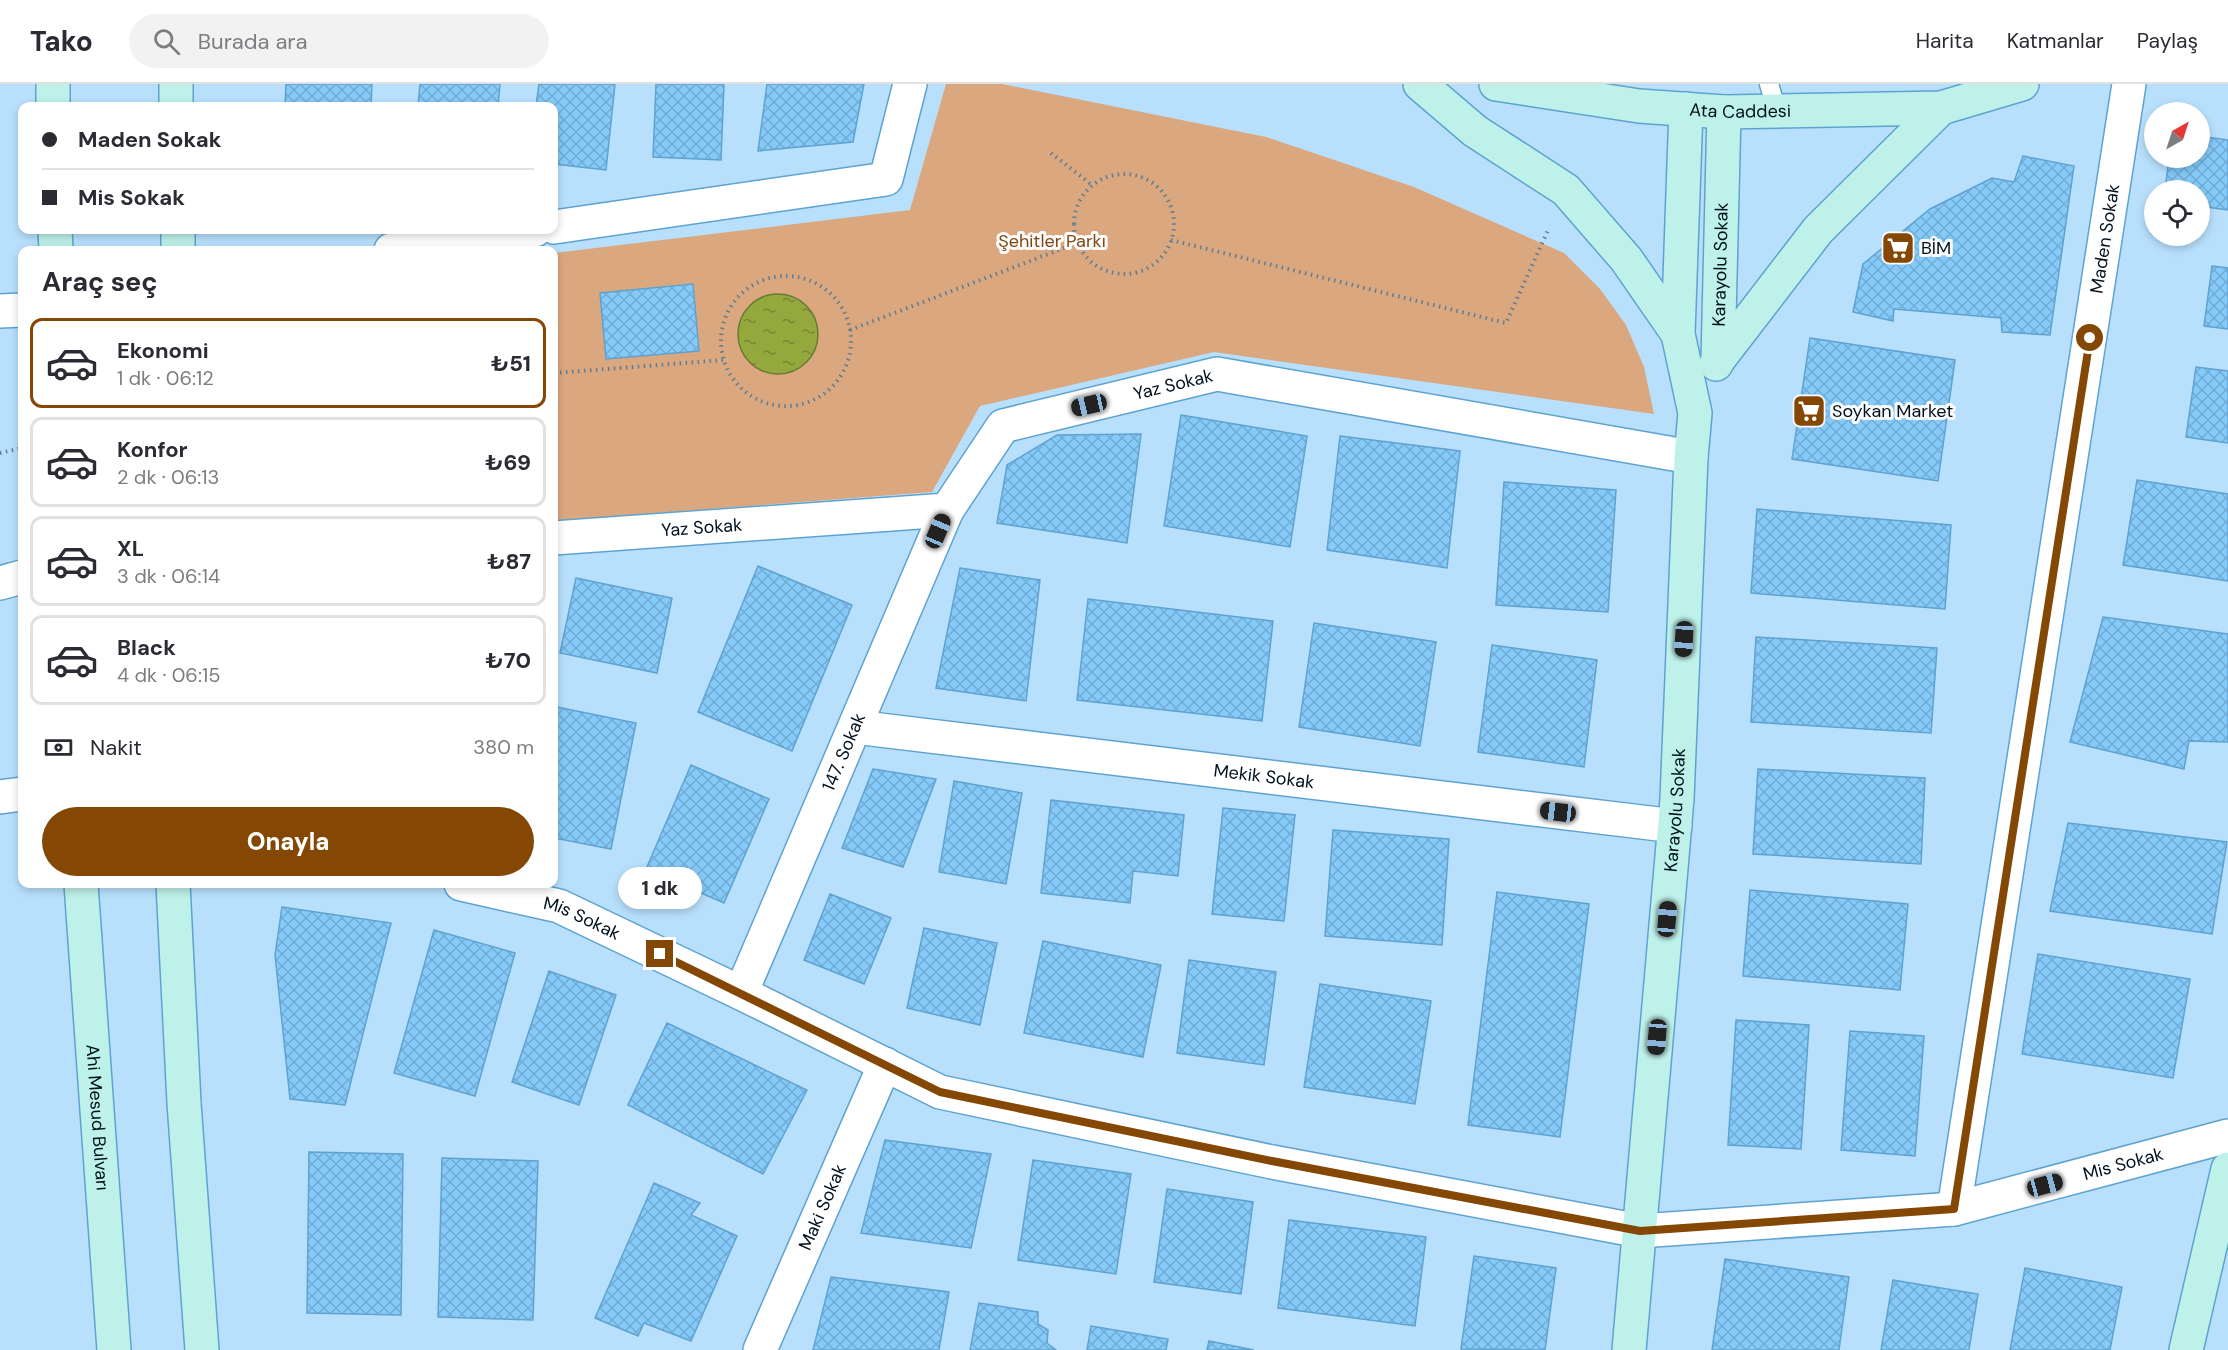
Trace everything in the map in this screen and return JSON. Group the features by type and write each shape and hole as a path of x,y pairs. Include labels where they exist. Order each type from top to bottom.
{"main road":[{"path":"53,84 53,102"},
{"path":"176,84 176,102"},
{"path":"1420,84 1475,131 1566,189 1626,259 1678,334"},
{"name":"Ata Caddesi","path":"1496,84 1639,106 1724,112 1773,97 1941,108 2022,84"},
{"path":"1718,360 1818,230 1941,108"},
{"name":"Karayolu Sokak","path":"1629,1350 1675,826 1695,413 1678,334 1686,109"},
{"name":"Karayolu Sokak","path":"1695,413 1718,360 1724,112"},
{"name":"Ahi Mesud Bulvarı","path":"81,888 114,1350"},
{"path":"173,888 184,1103 202,1350"},
{"path":"2186,1350 2228,1169"}],"street":[{"path":"558,226 886,178 910,84"},
{"name":"Maden Sokak","path":"1954,1209 2130,84"},
{"path":"420,246 506,234"},
{"path":"0,311 18,310"},
{"name":"Yaz Sokak","path":"558,538 947,510 1004,426 1217,374 1692,457"},
{"name":"147. Sokak","path":"741,993 947,510"},
{"path":"0,583 18,578"},
{"name":"Mekik Sokak","path":"855,727 1675,826"},
{"path":"0,797 18,795"},
{"name":"Mis Sokak","path":"479,888 559,906 940,1092 1272,1161 1640,1231 1954,1209 2228,1136"},
{"name":"Maki Sokak","path":"759,1350 885,1064"}],"path":[{"path":"1051,153 1092,185"},
{"path":"1117,174 1134,175 1150,181 1162,192 1171,207 1174,224 1171,240 1164,255 1151,267 1135,273 1118,274 1102,270 1089,261 1077,243 1074,216 1079,201 1092,185 1117,174"},
{"path":"1171,240 1506,323 1566,189"},
{"path":"850,330 1077,243"},
{"path":"777,276 799,277 819,285 836,299 848,318 850,330 852,339 850,360 839,380 825,395 805,405 784,407 762,402 744,392 730,375 724,360 721,333 727,313 739,295 757,282 777,276"},
{"path":"558,373 724,360"},
{"path":"0,453 18,449"}],"green space":[{"name":"Şehitler Parkı","path":"946,84 1002,84 1266,137 1414,187 1564,253 1600,289 1626,325 1644,367 1654,414 1214,352 980,406 932,492 558,521 558,253 910,210"}],"water":[{"path":"770,294 786,294 807,305 818,326 818,342 807,363 786,374 770,374 756,368 744,356 738,342 738,326 744,312 756,300"}],"building":[{"path":"286,84 372,84 371,102 285,102"},
{"path":"420,84 500,84 498,102 418,102"},
{"path":"539,84 615,84 606,170 558,164 558,102 537,102"},
{"path":"656,84 724,84 721,160 653,157"},
{"path":"767,84 864,84 853,142 758,151"},
{"path":"2210,138 2228,140 2228,210 2210,208 2210,180 2166,180 2168,168 2210,168"},
{"path":"2023,156 2074,166 2050,335 2002,332 2001,318 1894,309 1893,321 1853,312 1863,264 1930,209 1992,178 2014,182"},
{"path":"2212,266 2228,268 2228,329 2204,326"},
{"path":"693,284 699,351 606,359 600,293"},
{"path":"1810,338 1955,360 1938,481 1792,459"},
{"path":"2196,367 2228,371 2228,443 2186,437"},
{"path":"1181,415 1307,436 1290,547 1164,526"},
{"path":"1141,434 1127,543 997,523 1007,465 1057,435"},
{"path":"1340,436 1460,451 1447,568 1327,550"},
{"path":"2137,480 2228,494 2228,581 2123,565"},
{"path":"1504,482 1616,490 1608,612 1496,605"},
{"path":"1757,509 1951,525 1945,609 1751,593"},
{"path":"758,566 852,605 792,751 698,712"},
{"path":"960,568 1040,580 1026,701 936,688"},
{"path":"576,578 672,598 657,673 560,653"},
{"path":"1088,599 1273,621 1262,721 1077,700"},
{"path":"2103,617 2228,634 2228,742 2189,741 2184,769 2070,742"},
{"path":"1314,623 1436,642 1420,746 1299,727"},
{"path":"1756,637 1937,648 1931,733 1751,722"},
{"path":"1492,645 1597,660 1584,767 1478,752"},
{"path":"558,707 636,723 611,849 558,839"},
{"path":"691,765 769,799 724,903 646,869"},
{"path":"873,769 936,779 903,867 842,848"},
{"path":"1758,769 1925,778 1921,864 1753,854"},
{"path":"954,781 1022,793 1006,884 939,872"},
{"path":"1051,800 1184,815 1178,876 1133,871 1130,903 1041,893"},
{"path":"1223,808 1295,815 1284,921 1212,914"},
{"path":"2068,823 2227,842 2212,934 2050,911"},
{"path":"1333,830 1449,839 1442,945 1325,936"},
{"path":"1750,890 1908,904 1900,990 1743,976"},
{"path":"1497,892 1589,904 1560,1137 1468,1125"},
{"path":"830,894 891,918 864,984 804,960"},
{"path":"282,907 391,923 345,1105 290,1099 275,955"},
{"path":"924,928 997,943 980,1025 907,1008"},
{"path":"434,930 515,953 475,1096 394,1073"},
{"path":"1043,941 1161,965 1143,1057 1024,1033"},
{"path":"2038,954 2190,979 2173,1078 2022,1054"},
{"path":"1189,960 1276,972 1264,1065 1177,1053"},
{"path":"549,971 616,995 579,1105 512,1082"},
{"path":"1320,984 1431,1001 1415,1104 1304,1087"},
{"path":"1736,1020 1809,1025 1801,1149 1728,1145"},
{"path":"667,1023 807,1090 763,1174 628,1105"},
{"path":"1850,1031 1924,1036 1915,1156 1841,1150"},
{"path":"885,1140 991,1154 971,1248 861,1233"},
{"path":"309,1152 403,1154 401,1315 307,1313"},
{"path":"442,1158 538,1161 533,1320 438,1317"},
{"path":"1033,1160 1131,1174 1116,1274 1018,1260"},
{"path":"654,1183 700,1203 691,1215 737,1236 691,1341 644,1323 638,1336 595,1318"},
{"path":"1167,1189 1253,1202 1241,1294 1154,1282"},
{"path":"1289,1220 1426,1237 1415,1326 1278,1308"},
{"path":"1474,1256 1556,1268 1545,1350 1461,1349"},
{"path":"1725,1259 1849,1277 1839,1350 1712,1350"},
{"path":"2025,1268 2122,1287 2110,1350 2010,1350"},
{"path":"831,1277 949,1292 939,1350 813,1350"},
{"path":"1893,1280 1978,1294 1969,1350 1881,1350"},
{"path":"979,1303 1038,1312 1038,1324 1048,1330 1047,1343 1056,1350 970,1350"},
{"path":"1091,1326 1168,1339 1166,1350 1087,1350"},
{"path":"1209,1341 1254,1350 1207,1350"}],"place":[{"name":"BİM","path":"1898,248"},
{"name":"Soykan Market","path":"1809,411"}],"route":[{"path":"660,954 940,1092 1272,1161 1640,1231 1954,1209 2090,338"}]}
